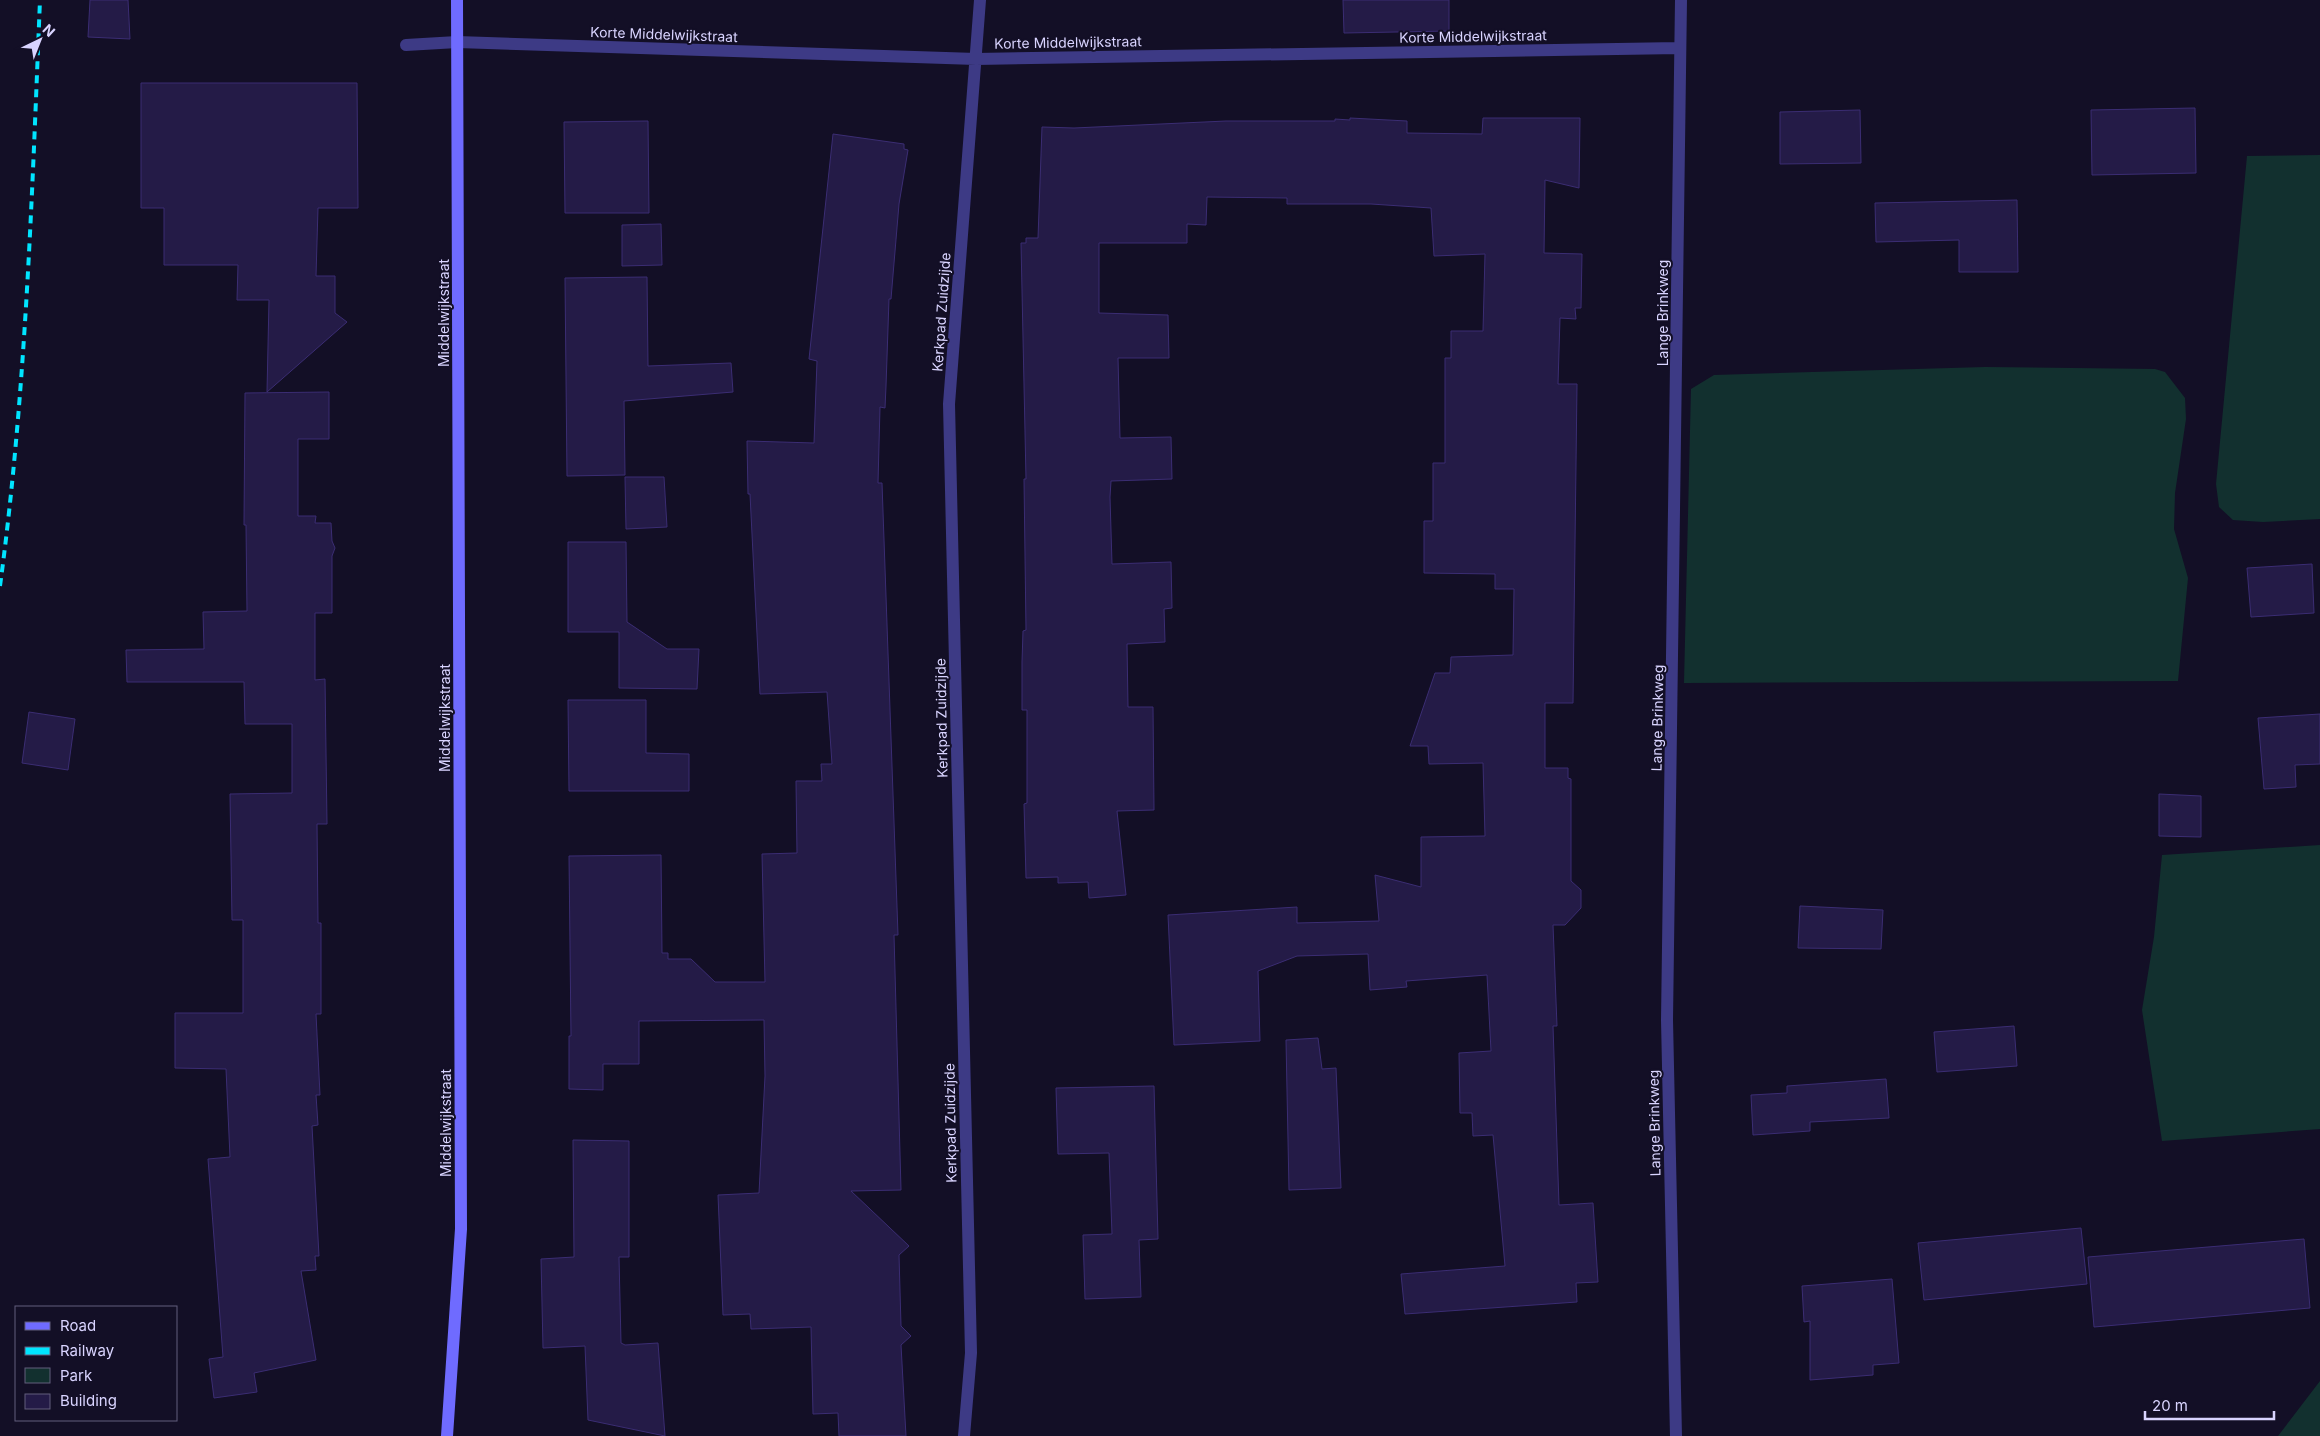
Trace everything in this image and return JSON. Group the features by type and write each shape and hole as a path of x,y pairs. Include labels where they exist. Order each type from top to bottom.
{"main road":[{"name":"Middelwijkstraat","path":"447,1436 461,1229 457,0"}],"street":[{"name":"Kerkpad Zuidzijde","path":"964,1436 970,1353 949,404 980,0"},
{"name":"Lange Brinkweg","path":"1676,1436 1667,1020 1676,502 1679,48 1681,0"},
{"name":"Korte Middelwijkstraat","path":"406,45 457,42 976,59 1679,48"}],"green space":[{"path":"2320,155 2320,519 2263,522 2233,520 2219,507 2216,484 2247,156"},
{"path":"1985,367 2155,369 2165,372 2185,398 2186,419 2175,493 2174,529 2188,578 2178,681 1684,683 1691,389 1714,375"},
{"path":"2320,845 2320,1129 2162,1141 2142,1010 2154,937 2162,855"},
{"path":"2320,1381 2320,1436 2278,1436"}],"building":[{"path":"90,0 128,0 130,39 88,37"},
{"path":"1343,0 1449,0 1449,31 1344,33"},
{"path":"141,83 357,83 358,208 318,208 316,276 335,276 335,313 347,322 267,392 269,300 237,300 238,265 164,265 164,208 141,208"},
{"path":"2195,108 2196,173 2092,175 2091,110"},
{"path":"1860,110 1861,163 1780,164 1780,112"},
{"path":"1350,118 1407,121 1407,133 1482,134 1483,118 1580,118 1579,188 1545,180 1544,253 1582,254 1581,308 1575,308 1576,319 1560,318 1558,384 1577,384 1573,703 1545,703 1545,768 1568,768 1568,778 1571,779 1571,881 1581,890 1581,908 1565,925 1553,925 1557,1026 1553,1026 1559,1205 1593,1203 1598,1282 1576,1283 1577,1302 1405,1314 1401,1274 1505,1266 1493,1135 1473,1136 1472,1113 1460,1113 1459,1053 1491,1051 1487,975 1406,981 1407,987 1370,990 1368,954 1297,956 1258,971 1260,1041 1174,1045 1168,915 1297,907 1297,923 1379,921 1375,875 1421,887 1421,837 1485,836 1483,763 1429,764 1428,746 1410,746 1435,673 1450,673 1451,657 1513,655 1514,589 1495,589 1495,574 1424,573 1424,521 1433,521 1433,463 1445,463 1445,358 1451,358 1451,331 1483,331 1485,254 1434,256 1431,208 1371,204 1287,204 1287,198 1207,197 1206,225 1187,224 1187,243 1099,243 1099,313 1168,315 1169,358 1118,358 1120,438 1171,437 1172,479 1111,481 1110,497 1112,564 1171,562 1172,608 1164,609 1165,642 1127,644 1128,707 1153,707 1154,810 1117,811 1126,895 1089,898 1088,882 1058,883 1058,877 1026,878 1024,804 1027,803 1027,710 1022,710 1022,662 1023,631 1026,630 1024,479 1026,479 1021,243 1026,243 1026,238 1038,238 1042,127 1074,128 1226,121 1335,121 1335,119 1350,120"},
{"path":"648,121 649,213 565,213 564,122"},
{"path":"833,134 904,144 904,149 908,150 899,204 891,299 889,299 885,408 880,407 878,483 882,483 898,935 894,935 901,1190 851,1191 909,1246 899,1255 901,1326 911,1336 901,1345 906,1436 839,1436 838,1413 813,1414 811,1327 751,1329 750,1314 723,1315 718,1195 759,1193 765,1076 764,1020 639,1021 639,1064 603,1064 603,1090 569,1089 569,1036 571,1036 569,856 661,855 662,953 668,953 668,959 691,959 715,982 765,982 762,854 797,853 796,781 822,781 821,764 832,764 827,692 760,694 750,494 748,494 747,441 814,443 817,361 809,359"},
{"path":"2017,200 2018,272 1959,272 1959,240 1876,242 1875,203"},
{"path":"661,224 662,265 622,266 622,225"},
{"path":"647,277 648,366 731,363 733,392 624,401 625,475 567,476 565,278"},
{"path":"329,392 329,439 298,439 298,516 316,516 315,523 331,523 332,541 335,548 332,556 332,613 315,613 315,680 325,679 327,824 317,824 318,923 321,923 321,1014 316,1014 320,1095 316,1095 318,1125 312,1126 319,1256 315,1256 316,1270 301,1271 316,1360 254,1373 257,1392 214,1398 209,1359 223,1357 208,1159 230,1157 226,1069 175,1068 175,1013 243,1013 243,920 232,920 230,794 292,793 292,724 245,724 244,682 127,682 126,650 204,649 203,612 247,611 246,525 244,525 245,393"},
{"path":"625,477 664,477 667,527 626,529"},
{"path":"568,542 626,542 627,622 667,649 699,649 697,689 619,688 619,632 568,632"},
{"path":"2312,564 2314,613 2251,617 2247,568"},
{"path":"568,700 646,700 646,753 689,754 689,791 569,791"},
{"path":"29,712 75,719 68,770 22,763"},
{"path":"2320,714 2320,764 2295,765 2296,787 2264,789 2258,718"},
{"path":"2159,794 2201,796 2201,837 2159,836"},
{"path":"1800,906 1883,910 1881,949 1798,948"},
{"path":"2014,1026 2017,1066 1937,1072 1934,1032"},
{"path":"1318,1038 1322,1069 1336,1068 1341,1188 1289,1190 1286,1040"},
{"path":"1886,1079 1889,1118 1810,1122 1810,1131 1753,1135 1751,1095 1787,1093 1787,1086"},
{"path":"1154,1086 1158,1239 1139,1240 1141,1297 1085,1299 1083,1235 1112,1234 1109,1153 1058,1154 1056,1088"},
{"path":"573,1140 629,1141 629,1257 619,1257 621,1343 625,1345 658,1343 665,1436 588,1420 585,1346 543,1348 541,1259 574,1257"},
{"path":"2081,1228 2087,1284 1924,1300 1918,1243"},
{"path":"2304,1239 2310,1308 2094,1327 2088,1257"},
{"path":"1892,1279 1899,1363 1873,1365 1873,1375 1810,1380 1810,1321 1804,1322 1802,1286"}],"railway":[{"path":"0,586 9,514 22,367 31,220 40,0"}]}
